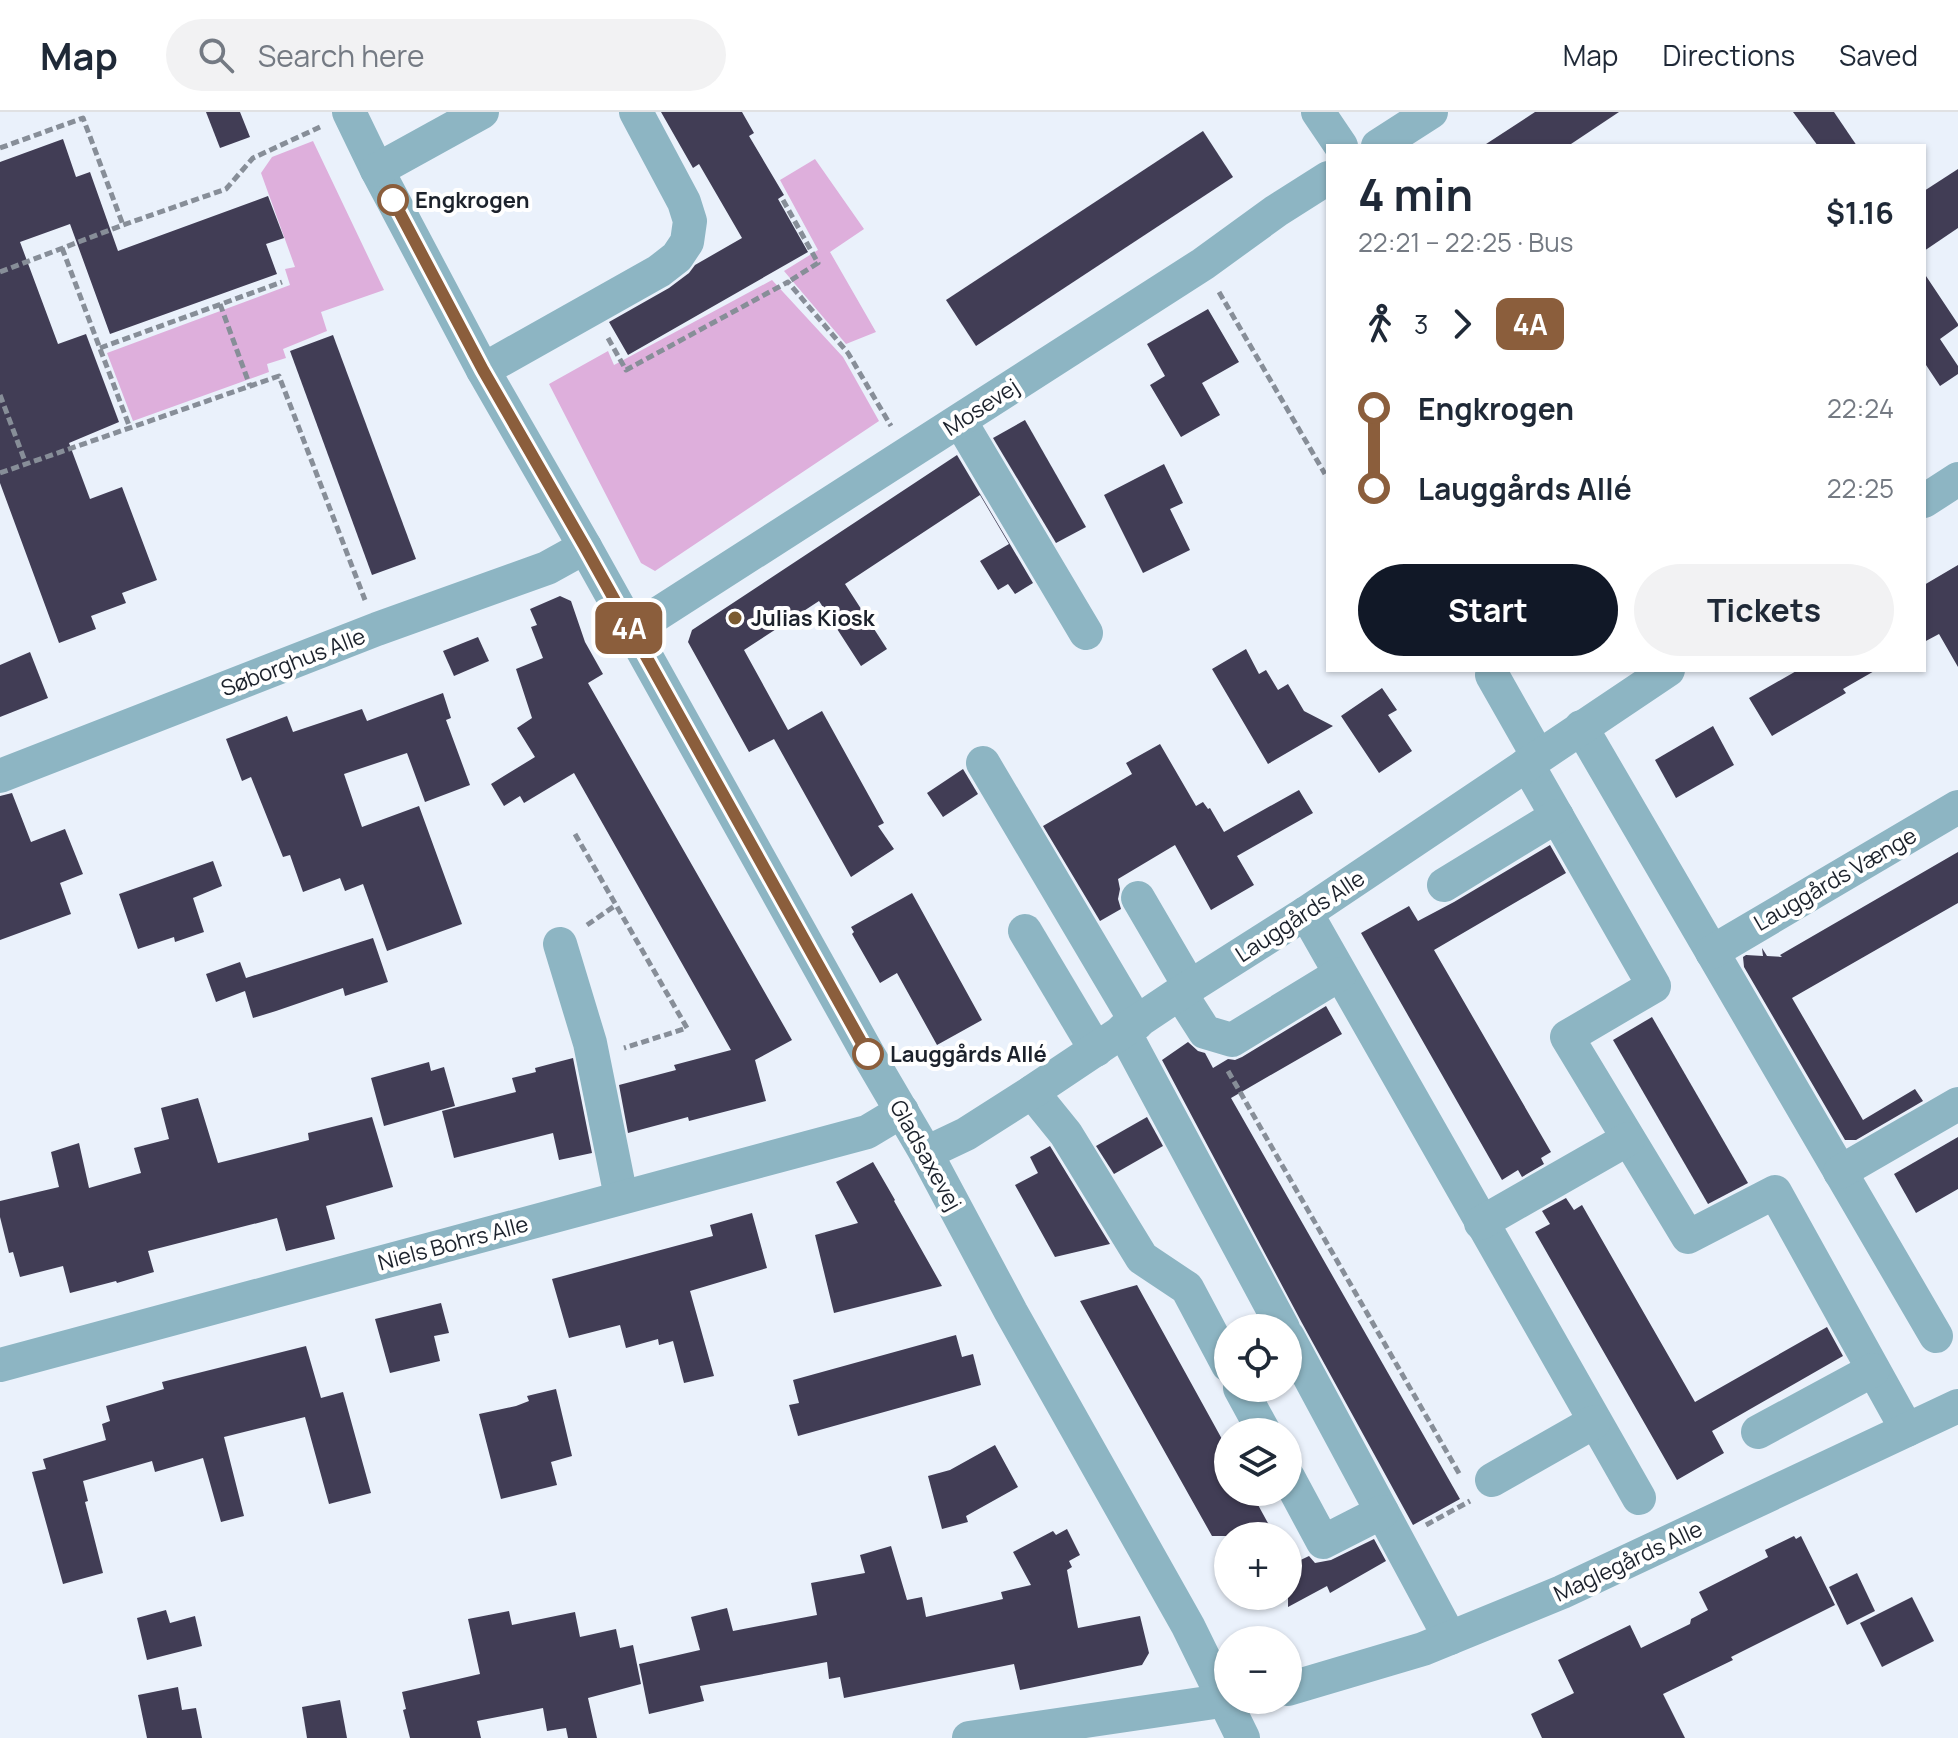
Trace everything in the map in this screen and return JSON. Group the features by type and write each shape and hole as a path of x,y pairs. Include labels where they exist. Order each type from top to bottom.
{"street":[{"name":"Gladsaxevej","path":"350,112 377,170 483,370 926,1153 1214,1677"},
{"path":"377,170 482,112"},
{"path":"483,370 659,271 677,257 687,242 690,221 684,202 636,112"},
{"path":"1318,112 1340,144"},
{"path":"1381,144 1431,112"},
{"name":"Mosevej","path":"631,631 1203,264 1326,179"},
{"path":"960,421 1086,633"},
{"path":"1926,500 1958,479"},
{"name":"Søborghus Alle","path":"0,776 377,629 547,568 585,547"},
{"name":"Lauggårds Alle","path":"926,1153 966,1134 1032,1092 1665,672"},
{"path":"1492,675 1557,816 1654,986 1567,1037 1688,1237 1775,1192 1907,1430"},
{"path":"1581,727 1936,1336"},
{"path":"983,763 1119,1035 1275,1314"},
{"name":"Lauggårds Vænge","path":"1712,952 1958,807"},
{"path":"1444,885 1557,816"},
{"path":"1138,898 1205,1032 1232,1040 1340,974"},
{"path":"1306,913 1639,1498"},
{"path":"1025,931 1119,1035"},
{"path":"560,944 593,1058 621,1197"},
{"path":"1032,1092 1066,1134 1142,1258 1187,1288 1214,1339"},
{"path":"1840,1172 1958,1104"},
{"name":"Niels Bohrs Alle","path":"0,1365 867,1132 902,1111"},
{"path":"1481,1223 1628,1139"},
{"path":"1302,1363 1450,1638"},
{"path":"1758,1432 1873,1370"},
{"name":"Maglegårds Alle","path":"1302,1685 1423,1649 1562,1592 1958,1406"},
{"path":"1483,1490 1594,1422"},
{"path":"1302,1503 1323,1542 1389,1527"},
{"path":"969,1738 1092,1729 1214,1703"},
{"name":"Gladsaxevej","path":"1232,1714 1243,1738"}],"path":[{"path":"0,272 226,189 253,158 350,112"},
{"path":"0,148 83,118 123,225"},
{"path":"592,309 626,370 788,282 818,263 783,200"},
{"path":"62,248 130,428"},
{"path":"1203,264 1325,474"},
{"path":"100,348 282,282"},
{"path":"788,282 848,353 908,454"},
{"path":"220,304 250,386"},
{"path":"0,473 279,376 377,629"},
{"path":"0,395 26,464"},
{"path":"575,834 687,1028 593,1058"},
{"path":"1205,1032 1483,1490 1389,1527"}],"shaded area":[{"path":"313,141 384,290 321,312 327,331 283,349 286,358 267,364 269,372 133,421 107,353 290,285 285,269 295,267 261,173 272,157"},
{"path":"815,159 864,229 830,252 876,332 846,344 784,271 818,250 780,180"},
{"path":"772,280 843,357 879,421 655,571 641,563 549,384 608,351 614,365"}],"building":[{"path":"206,112 240,112 250,137 220,148"},
{"path":"661,112 742,112 754,133 749,136 784,195 778,199 808,252 628,355 609,322 669,288 695,265 742,238 699,164 693,168"},
{"path":"1535,112 1619,112 1571,144 1486,144"},
{"path":"1793,112 1834,112 1856,144 1817,144"},
{"path":"1203,131 1233,177 976,346 946,300"},
{"path":"63,139 76,177 90,172 118,251 268,196 284,238 266,244 277,274 110,334 70,224 20,242 58,344 86,334 119,422 69,443 90,499 122,487 157,580 122,593 126,603 91,616 96,629 59,643 0,483 0,162"},
{"path":"1958,169 1958,228 1926,250 1926,190"},
{"path":"1926,276 1958,324 1940,339 1958,366 1958,374 1940,386 1926,365"},
{"path":"1208,309 1239,362 1202,383 1220,415 1181,437 1150,385 1165,376 1147,344"},
{"path":"333,335 416,559 372,575 290,351"},
{"path":"1025,420 1086,527 1056,543 993,438"},
{"path":"957,455 1033,583 1015,594 1008,584 998,590 980,561 1009,544 980,495 845,584 887,649 861,666 819,601 744,650 788,730 822,711 884,823 878,826 894,849 851,877 774,739 749,752 688,642 692,630"},
{"path":"1164,464 1183,503 1170,509 1190,550 1143,573 1104,495"},
{"path":"1958,565 1958,667 1939,634 1926,641 1926,584"},
{"path":"560,596 571,601 585,642 603,674 588,683 792,1040 755,1060 766,1101 628,1133 619,1085 676,1070 674,1065 731,1050 574,773 524,803 520,796 504,806 491,784 535,757 517,728 532,718 516,669 543,658 531,627 537,625 530,609"},
{"path":"478,637 489,661 454,676 443,651"},
{"path":"1246,649 1259,674 1266,670 1278,690 1288,684 1304,711 1333,726 1268,764 1212,669"},
{"path":"30,652 48,698 0,717 0,665"},
{"path":"1794,672 1873,672 1843,689 1846,693 1772,736 1749,698"},
{"path":"1382,688 1397,710 1388,715 1412,751 1379,773 1341,716"},
{"path":"443,693 451,718 446,720 470,785 425,802 407,753 344,774 362,827 419,806 462,924 387,951 363,884 345,891 340,878 303,892 290,855 283,857 251,777 242,781 226,739 287,716 293,732 362,709 367,721"},
{"path":"1713,726 1734,765 1676,798 1655,760"},
{"path":"1160,744 1196,806 1203,802 1210,808 1224,832 1299,790 1313,813 1237,856 1254,885 1211,910 1175,845 1118,879 1121,909 1100,921 1043,826 1132,774 1126,763"},
{"path":"963,769 978,794 943,817 927,793"},
{"path":"12,793 31,842 65,829 83,874 60,883 71,914 0,940 0,796"},
{"path":"1550,845 1566,873 1434,950 1551,1152 1541,1158 1544,1164 1522,1177 1518,1170 1502,1180 1361,933 1409,906 1418,921"},
{"path":"1958,852 1958,903 1792,998 1863,1120 1915,1089 1923,1101 1856,1140 1845,1140 1744,967 1743,957 1763,956 1762,948 1767,956 1782,957 1780,955"},
{"path":"213,861 222,886 193,898 204,932 175,942 174,937 138,949 119,894"},
{"path":"912,893 982,1020 937,1045 897,973 880,983 852,934 851,927"},
{"path":"373,938 388,982 345,996 343,988 253,1018 245,991 216,1002 206,974 240,962 246,978"},
{"path":"1326,1006 1342,1034 1231,1098 1460,1499 1413,1525 1302,1323 1302,1314 1297,1314 1162,1060 1188,1042 1205,1053 1213,1068 1228,1059 1242,1057"},
{"path":"1652,1017 1748,1183 1708,1204 1613,1040"},
{"path":"573,1058 592,1153 559,1160 553,1133 454,1158 442,1111 516,1092 512,1078"},
{"path":"429,1062 431,1071 444,1067 455,1106 384,1126 371,1078"},
{"path":"198,1098 218,1163 309,1140 308,1133 372,1117 393,1187 326,1206 335,1239 286,1251 277,1218 148,1251 154,1272 117,1283 70,1293 63,1266 20,1277 13,1252 9,1253 0,1217 0,1201 59,1187 51,1152 79,1143 89,1188 141,1173 134,1148 169,1139 161,1108"},
{"path":"1147,1117 1163,1146 1114,1174 1096,1146"},
{"path":"1958,1137 1958,1189 1916,1213 1894,1174"},
{"path":"1050,1146 1110,1244 1055,1257 1015,1185 1038,1173 1030,1157"},
{"path":"873,1162 942,1286 834,1313 815,1235 858,1223 836,1182"},
{"path":"1566,1198 1574,1210 1582,1205 1695,1402 1827,1327 1843,1356 1712,1431 1724,1453 1677,1480 1535,1232 1550,1224 1542,1211"},
{"path":"752,1213 767,1268 690,1291 714,1376 684,1383 673,1341 659,1345 658,1339 626,1348 620,1325 569,1338 552,1279 713,1236 710,1225"},
{"path":"1137,1285 1214,1425 1214,1506 1259,1506 1267,1522 1214,1522 1212,1536 1080,1301"},
{"path":"441,1303 449,1333 434,1336 440,1361 390,1373 375,1319"},
{"path":"956,1335 962,1357 973,1354 981,1385 798,1436 789,1405 799,1403 793,1380"},
{"path":"306,1346 321,1398 343,1392 371,1493 329,1504 305,1417 224,1437 244,1516 221,1522 203,1458 155,1472 152,1461 83,1481 88,1501 85,1502 103,1573 63,1584 32,1472 46,1469 43,1459 106,1440 102,1424 110,1421 106,1406 164,1389 162,1382"},
{"path":"556,1389 572,1456 551,1462 557,1485 501,1499 479,1414 516,1406 529,1401 527,1396"},
{"path":"995,1445 1018,1487 966,1516 968,1522 942,1529 928,1476 950,1470"},
{"path":"1067,1529 1080,1555 1069,1561 1072,1567 1067,1570 1078,1628 1140,1616 1149,1653 1142,1665 1020,1690 1014,1664 844,1698 840,1677 829,1679 827,1662 700,1686 704,1701 649,1714 639,1664 700,1650 691,1617 727,1608 733,1631 817,1615 811,1583 865,1573 860,1555 891,1546 907,1600 922,1597 926,1617 1003,1599 1001,1592 1031,1585 1013,1552 1053,1531 1056,1535"},
{"path":"1794,1536 1796,1539 1801,1536 1835,1605 1663,1694 1685,1738 1542,1738 1531,1714 1574,1693 1558,1660 1630,1625 1641,1648 1690,1624 1691,1619 1708,1610 1699,1592 1768,1557 1765,1550"},
{"path":"1374,1539 1386,1561 1330,1593 1327,1586 1302,1599 1302,1559 1309,1556 1315,1563 1331,1560"},
{"path":"1857,1573 1875,1611 1847,1625 1829,1587"},
{"path":"1912,1597 1934,1641 1882,1667 1860,1623"},
{"path":"166,1610 170,1623 195,1616 202,1646 147,1660 137,1618"},
{"path":"509,1611 512,1625 575,1612 580,1637 616,1629 620,1648 633,1645 641,1684 588,1698 597,1738 568,1738 566,1728 547,1731 543,1708 477,1721 481,1738 410,1738 402,1692 480,1674 468,1619"},
{"path":"178,1687 182,1710 196,1708 202,1738 147,1738 138,1695"},
{"path":"340,1700 347,1738 307,1738 302,1707"}],"bus line":[{"name":"4A","path":"393,200 483,370 868,1054"}],"place":[{"name":"Engkrogen","path":"393,200"},
{"name":"Julias Kiosk","path":"735,618"},
{"name":"Lauggårds Allé","path":"868,1054"}]}
